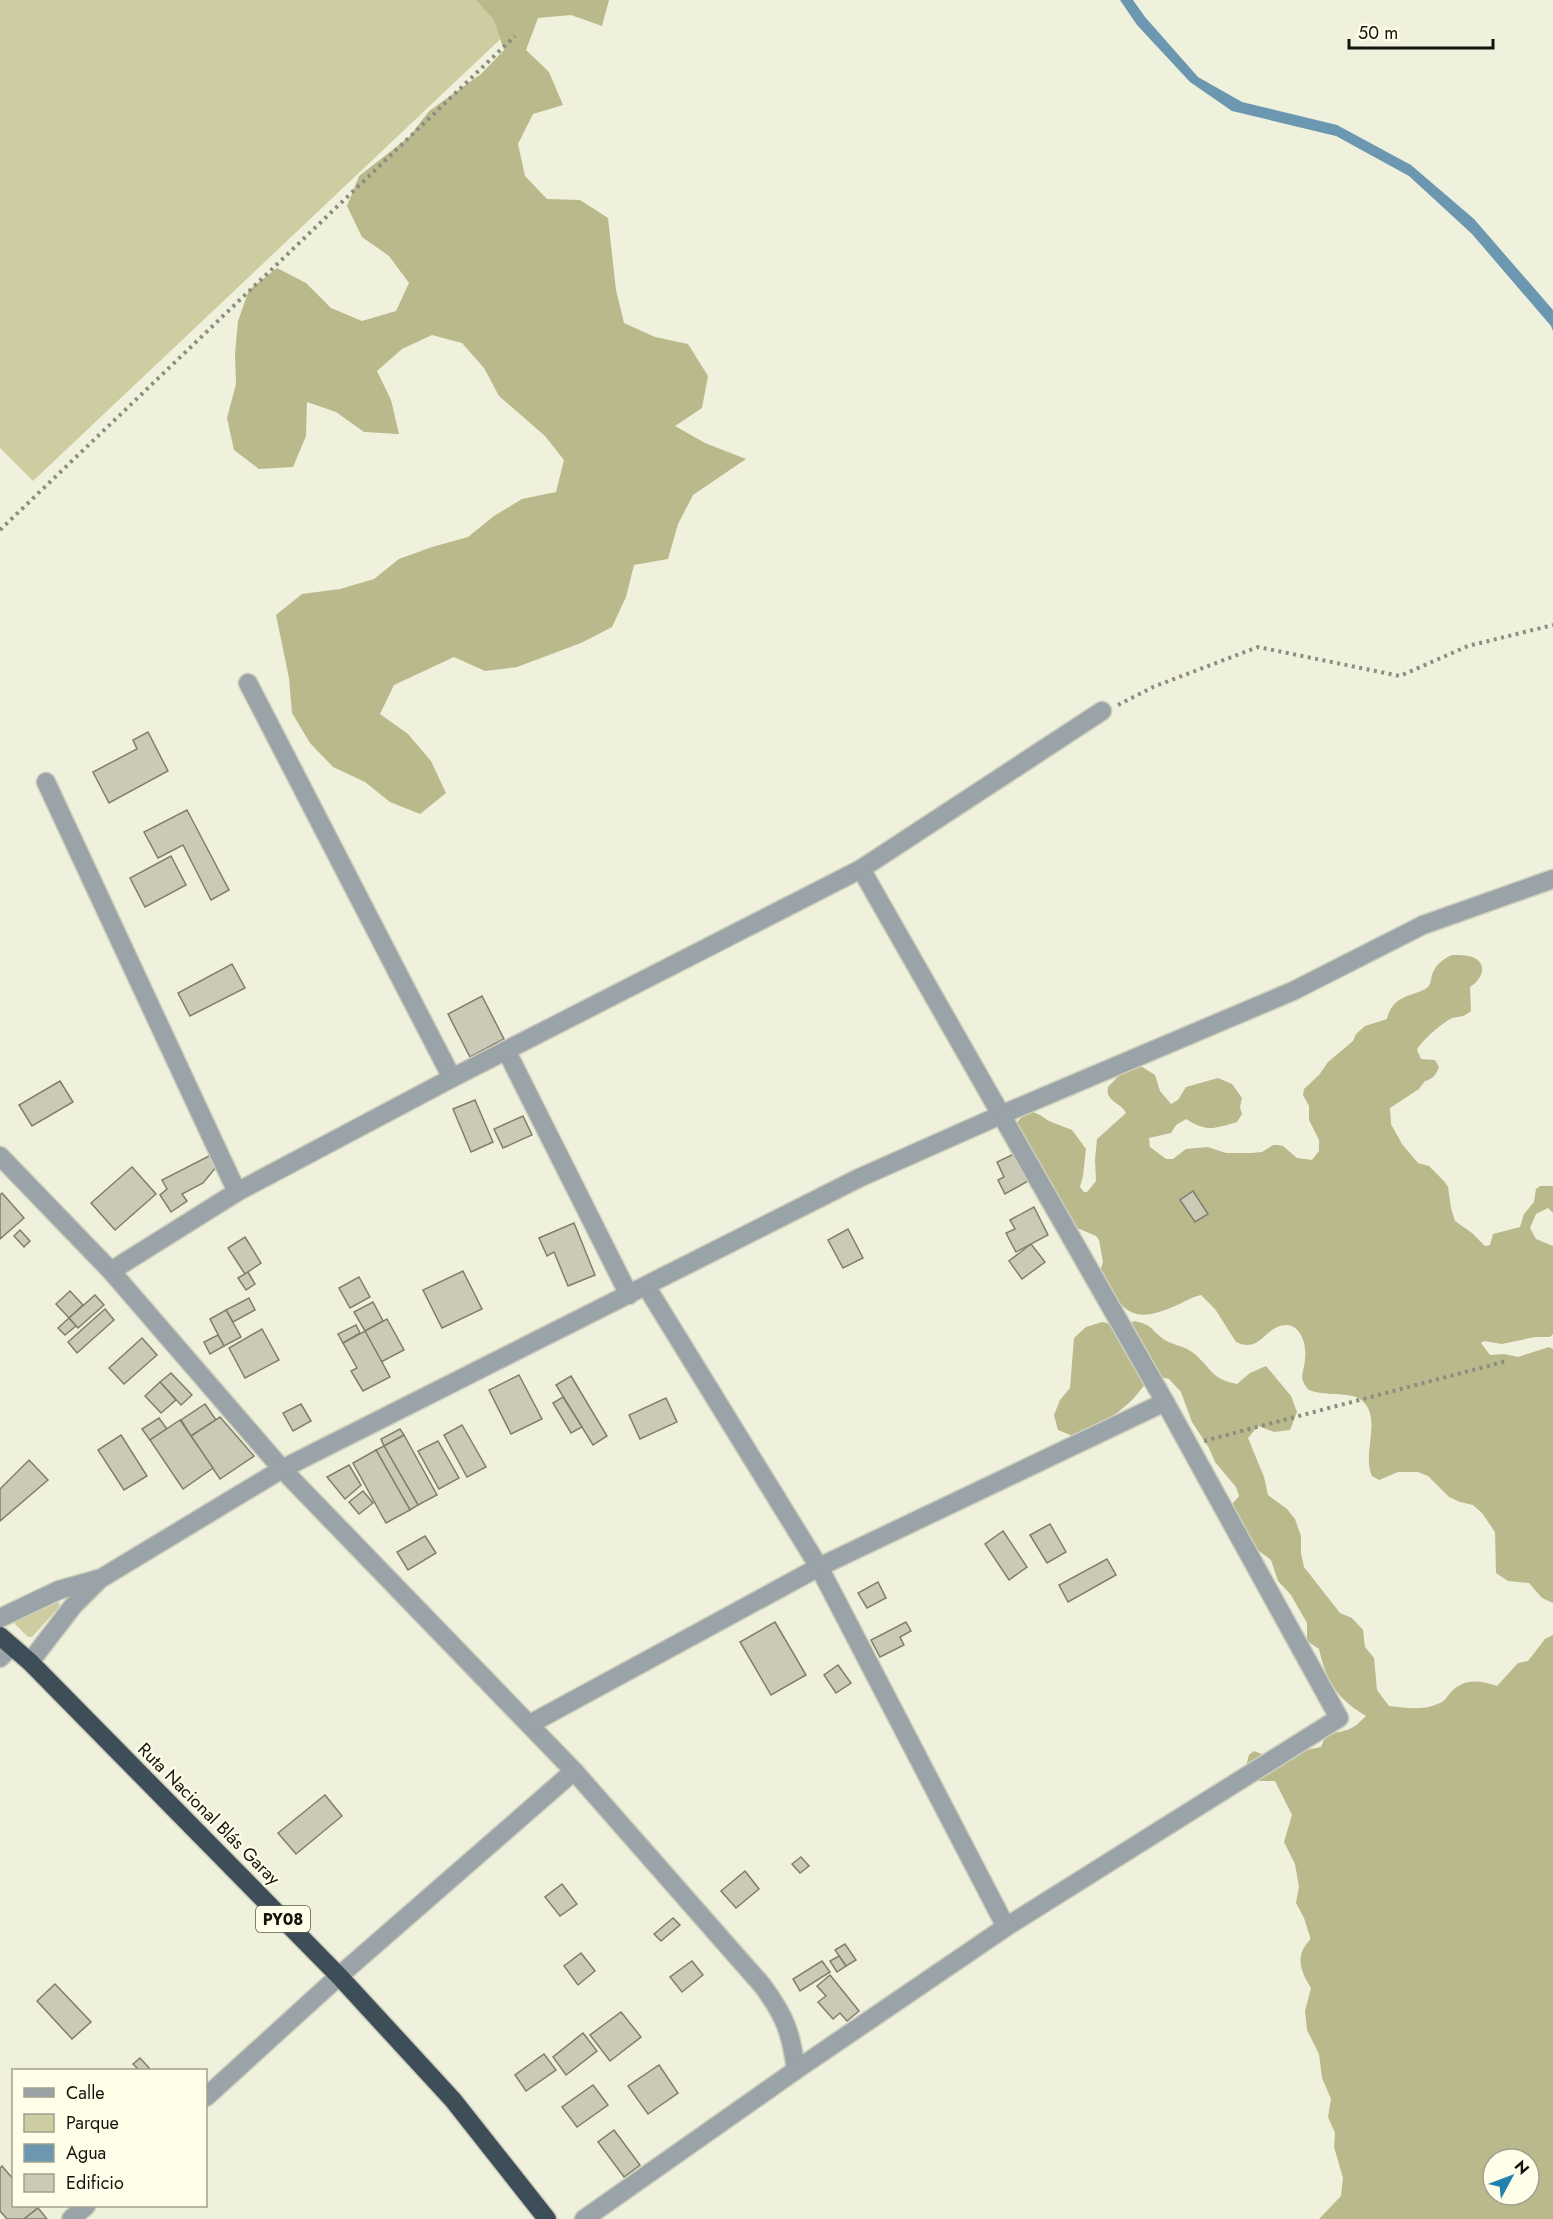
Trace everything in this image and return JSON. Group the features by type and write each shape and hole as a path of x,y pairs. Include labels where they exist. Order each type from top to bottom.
{"highway":[{"name":"Ruta Nacional Blás Garay","path":"4,1647 30,1662 339,1976 453,2100 547,2219"}],"street":[{"path":"248,683 452,1078"},
{"path":"111,1271 237,1192 506,1050 861,869 1102,711"},
{"path":"46,782 237,1192"},
{"path":"584,2219 796,2070 1006,1927 1339,1718 1003,1114 861,869"},
{"path":"30,1662 73,1606 100,1579 282,1470 859,1178 1293,991 1422,925 1553,879"},
{"path":"506,1050 629,1295"},
{"path":"0,1156 111,1271 282,1470 574,1771 762,1985 781,2010 793,2043 796,2070"},
{"path":"646,1286 819,1567 1006,1927"},
{"path":"530,1724 819,1567 1165,1402"},
{"path":"0,1618 59,1590 100,1579"},
{"path":"207,2096 339,1976 574,1771"},
{"path":"71,2219 84,2207"}],"path":[{"path":"0,530 514,36"},
{"path":"1102,711 1153,687 1258,647 1400,676 1468,646 1553,625"},
{"path":"1189,1445 1507,1361"}],"green space":[{"path":"0,0 482,0 510,30 33,481 0,448"},
{"path":"476,0 609,0 602,26 571,15 538,18 526,50 549,72 563,105 533,114 518,144 525,176 547,199 580,200 608,218 616,290 624,323 655,337 688,344 708,376 702,408 675,426 705,443 746,459 693,495 678,524 668,559 634,565 626,597 612,627 581,643 517,667 485,671 454,657 394,685 380,714 408,734 431,761 446,793 420,814 390,802 365,782 333,767 310,743 292,713 289,678 276,615 302,594 340,589 374,579 399,559 468,537 494,516 522,499 556,492 564,460 545,436 499,396 484,368 462,343 432,335 402,349 377,371 391,400 399,434 364,432 336,412 307,402 306,436 293,467 259,469 234,450 227,418 236,384 235,354 238,321 249,290 277,268 306,283 331,308 362,321 396,311 409,283 389,256 362,237 347,206 359,176 409,137 429,111 481,74 504,50 494,20"},
{"path":"1452,955 1465,955 1481,963 1482,972 1478,980 1470,987 1471,1011 1444,1023 1419,1046 1417,1050 1421,1059 1435,1060 1439,1067 1434,1076 1425,1081 1419,1089 1390,1108 1391,1124 1402,1144 1418,1163 1429,1166 1448,1187 1455,1221 1485,1246 1490,1245 1493,1234 1520,1227 1524,1214 1534,1202 1536,1189 1540,1186 1553,1186 1553,1213 1548,1208 1536,1214 1530,1228 1536,1239 1553,1246 1553,1334 1550,1337 1535,1337 1502,1344 1484,1341 1481,1343 1490,1355 1504,1354 1518,1357 1549,1347 1553,1349 1553,1603 1542,1598 1529,1583 1508,1581 1496,1573 1495,1532 1482,1513 1473,1505 1449,1497 1428,1476 1418,1472 1398,1472 1379,1480 1372,1476 1369,1467 1371,1425 1367,1406 1356,1397 1315,1392 1308,1389 1302,1378 1305,1361 1304,1343 1300,1333 1292,1326 1279,1326 1257,1342 1245,1345 1236,1342 1215,1309 1201,1295 1160,1312 1147,1314 1137,1314 1122,1305 1100,1272 1103,1262 1099,1240 1096,1236 1068,1224 1014,1125 1031,1111 1072,1130 1086,1149 1080,1187 1087,1192 1096,1181 1097,1139 1126,1113 1111,1099 1108,1087 1128,1066 1139,1065 1155,1075 1160,1091 1171,1104 1178,1100 1186,1087 1218,1078 1232,1084 1242,1098 1240,1107 1242,1114 1237,1122 1205,1128 1186,1119 1176,1125 1171,1133 1149,1138 1150,1147 1166,1159 1173,1159 1186,1149 1208,1147 1226,1153 1251,1153 1262,1152 1273,1145 1278,1145 1283,1146 1297,1158 1312,1160 1319,1151 1319,1140 1309,1120 1309,1106 1303,1095 1304,1089 1319,1075 1328,1062 1353,1041 1356,1034 1365,1026 1387,1019 1395,1003 1427,988 1437,965"},
{"path":"1135,1321 1148,1326 1165,1340 1192,1352 1214,1374 1229,1382 1237,1384 1250,1373 1266,1366 1291,1396 1297,1412 1290,1430 1274,1432 1258,1426 1248,1438 1264,1477 1268,1495 1287,1509 1295,1519 1301,1536 1304,1567 1340,1613 1352,1618 1363,1630 1365,1647 1374,1658 1377,1690 1389,1706 1415,1708 1434,1706 1444,1701 1458,1686 1469,1682 1497,1686 1518,1663 1528,1661 1545,1639 1553,1635 1553,2219 1319,2219 1341,2196 1343,2178 1334,2147 1335,2133 1328,2117 1331,2099 1322,2078 1319,2054 1307,2030 1305,2011 1311,1988 1302,1970 1301,1958 1310,1937 1296,1903 1299,1887 1295,1864 1284,1842 1292,1815 1275,1781 1253,1781 1246,1766 1249,1755 1254,1751 1268,1758 1321,1747 1328,1735 1350,1729 1366,1716 1347,1703 1334,1688 1325,1671 1319,1649 1307,1641 1307,1623 1291,1595 1278,1581 1271,1560 1255,1548 1231,1517 1233,1503 1239,1496 1236,1487 1215,1462 1192,1422 1181,1392 1169,1379 1154,1375 1125,1407 1089,1430 1073,1436 1058,1430 1054,1415 1060,1400 1070,1388 1074,1338 1086,1327 1102,1322 1119,1326"},
{"path":"59,1602 60,1606 32,1637 28,1637 14,1623 16,1620"}],"water":[{"path":"1120,0 1133,0 1198,77 1242,102 1337,125 1411,165 1474,219 1553,310 1553,331 1472,234 1409,176 1336,136 1232,111 1190,82 1137,25"}],"building":[{"path":"148,732 168,771 109,803 93,772 137,749 133,740"},
{"path":"187,810 229,890 211,900 183,845 158,858 144,832"},
{"path":"171,856 186,885 145,907 130,878"},
{"path":"232,964 245,988 190,1016 178,993"},
{"path":"482,996 504,1039 470,1057 448,1014"},
{"path":"60,1081 73,1102 32,1126 19,1105"},
{"path":"475,1100 493,1142 471,1152 453,1109"},
{"path":"523,1116 532,1135 503,1148 494,1129"},
{"path":"1014,1154 1028,1181 1005,1194 998,1180 1004,1177 997,1162"},
{"path":"211,1155 217,1166 203,1183 182,1194 187,1201 171,1212 160,1195 167,1189 162,1180"},
{"path":"132,1167 156,1194 115,1230 91,1203"},
{"path":"1193,1191 1208,1214 1195,1222 1180,1200"},
{"path":"2,1193 24,1218 0,1239 0,1195"},
{"path":"1034,1207 1048,1235 1016,1252 1006,1233 1015,1229 1010,1220"},
{"path":"574,1223 595,1275 568,1286 554,1252 547,1256 539,1238"},
{"path":"848,1229 863,1258 843,1268 828,1240"},
{"path":"20,1230 30,1241 24,1247 14,1236"},
{"path":"245,1237 261,1263 245,1274 228,1248"},
{"path":"1031,1244 1045,1262 1022,1279 1009,1261"},
{"path":"463,1271 482,1309 442,1328 423,1290"},
{"path":"248,1272 255,1284 246,1290 238,1278"},
{"path":"359,1277 370,1297 350,1308 339,1288"},
{"path":"70,1291 83,1305 69,1318 56,1304"},
{"path":"95,1295 104,1305 78,1328 69,1318"},
{"path":"249,1298 255,1310 233,1322 226,1310"},
{"path":"373,1302 383,1321 365,1331 354,1312"},
{"path":"105,1309 114,1320 77,1353 68,1342"},
{"path":"226,1310 241,1337 224,1346 210,1319"},
{"path":"69,1318 76,1326 65,1335 58,1328"},
{"path":"387,1319 404,1350 381,1362 365,1331"},
{"path":"356,1325 360,1333 343,1343 338,1334"},
{"path":"262,1329 279,1360 245,1378 229,1348"},
{"path":"365,1331 390,1377 363,1391 351,1371 357,1368 343,1343"},
{"path":"218,1335 224,1346 210,1354 204,1342"},
{"path":"142,1338 157,1355 124,1384 109,1368"},
{"path":"171,1373 192,1395 181,1405 160,1382"},
{"path":"519,1375 542,1419 511,1434 489,1390"},
{"path":"571,1376 607,1436 593,1445 556,1385"},
{"path":"160,1382 176,1400 161,1413 145,1396"},
{"path":"563,1397 582,1427 571,1433 553,1403"},
{"path":"666,1398 677,1422 640,1439 629,1415"},
{"path":"205,1404 216,1420 191,1436 181,1420"},
{"path":"301,1404 311,1421 293,1431 283,1413"},
{"path":"220,1417 254,1456 220,1479 191,1436"},
{"path":"159,1418 167,1429 150,1440 142,1429"},
{"path":"180,1420 213,1468 183,1489 150,1440"},
{"path":"462,1425 486,1467 467,1477 444,1435"},
{"path":"400,1429 404,1435 384,1446 381,1439"},
{"path":"121,1435 147,1476 124,1490 98,1450"},
{"path":"404,1435 437,1495 418,1505 384,1446"},
{"path":"438,1441 459,1478 439,1489 418,1451"},
{"path":"384,1446 418,1505 410,1510 376,1450"},
{"path":"376,1450 410,1510 386,1523 353,1463"},
{"path":"29,1460 48,1480 0,1521 0,1489"},
{"path":"349,1465 361,1485 345,1499 327,1477"},
{"path":"363,1491 373,1503 359,1514 349,1502"},
{"path":"1050,1524 1066,1552 1047,1563 1030,1535"},
{"path":"1003,1531 1027,1567 1009,1580 985,1544"},
{"path":"425,1536 436,1553 408,1570 397,1552"},
{"path":"1107,1559 1116,1575 1068,1602 1059,1585"},
{"path":"878,1582 886,1598 867,1608 858,1593"},
{"path":"775,1622 806,1675 771,1695 740,1642"},
{"path":"906,1622 911,1631 900,1637 904,1645 880,1657 871,1640"},
{"path":"838,1665 851,1683 836,1693 824,1675"},
{"path":"325,1795 342,1816 296,1854 278,1833"},
{"path":"801,1857 809,1866 800,1873 792,1864"},
{"path":"745,1871 759,1889 736,1908 721,1891"},
{"path":"562,1884 577,1904 560,1916 545,1897"},
{"path":"673,1918 680,1925 661,1941 654,1934"},
{"path":"845,1944 856,1960 846,1966 835,1950"},
{"path":"581,1953 595,1971 578,1985 564,1966"},
{"path":"839,1956 846,1966 837,1972 830,1961"},
{"path":"692,1961 703,1975 682,1992 670,1977"},
{"path":"822,1961 830,1972 800,1991 793,1979"},
{"path":"830,1975 859,2011 847,2021 840,2013 833,2019 818,2002 826,1996 817,1986"},
{"path":"55,1984 91,2022 72,2039 37,2001"},
{"path":"621,2012 641,2037 610,2061 590,2035"},
{"path":"583,2033 597,2051 566,2075 553,2057"},
{"path":"544,2054 556,2070 526,2091 515,2075"},
{"path":"140,2058 150,2069 138,2069 133,2064"},
{"path":"659,2065 678,2093 648,2114 628,2086"},
{"path":"593,2085 608,2105 577,2127 562,2107"},
{"path":"614,2130 640,2165 624,2177 598,2142"},
{"path":"2,2166 12,2178 12,2207 38,2208 24,2219 7,2219 0,2211 0,2168"},
{"path":"38,2208 47,2219 24,2219"}]}
